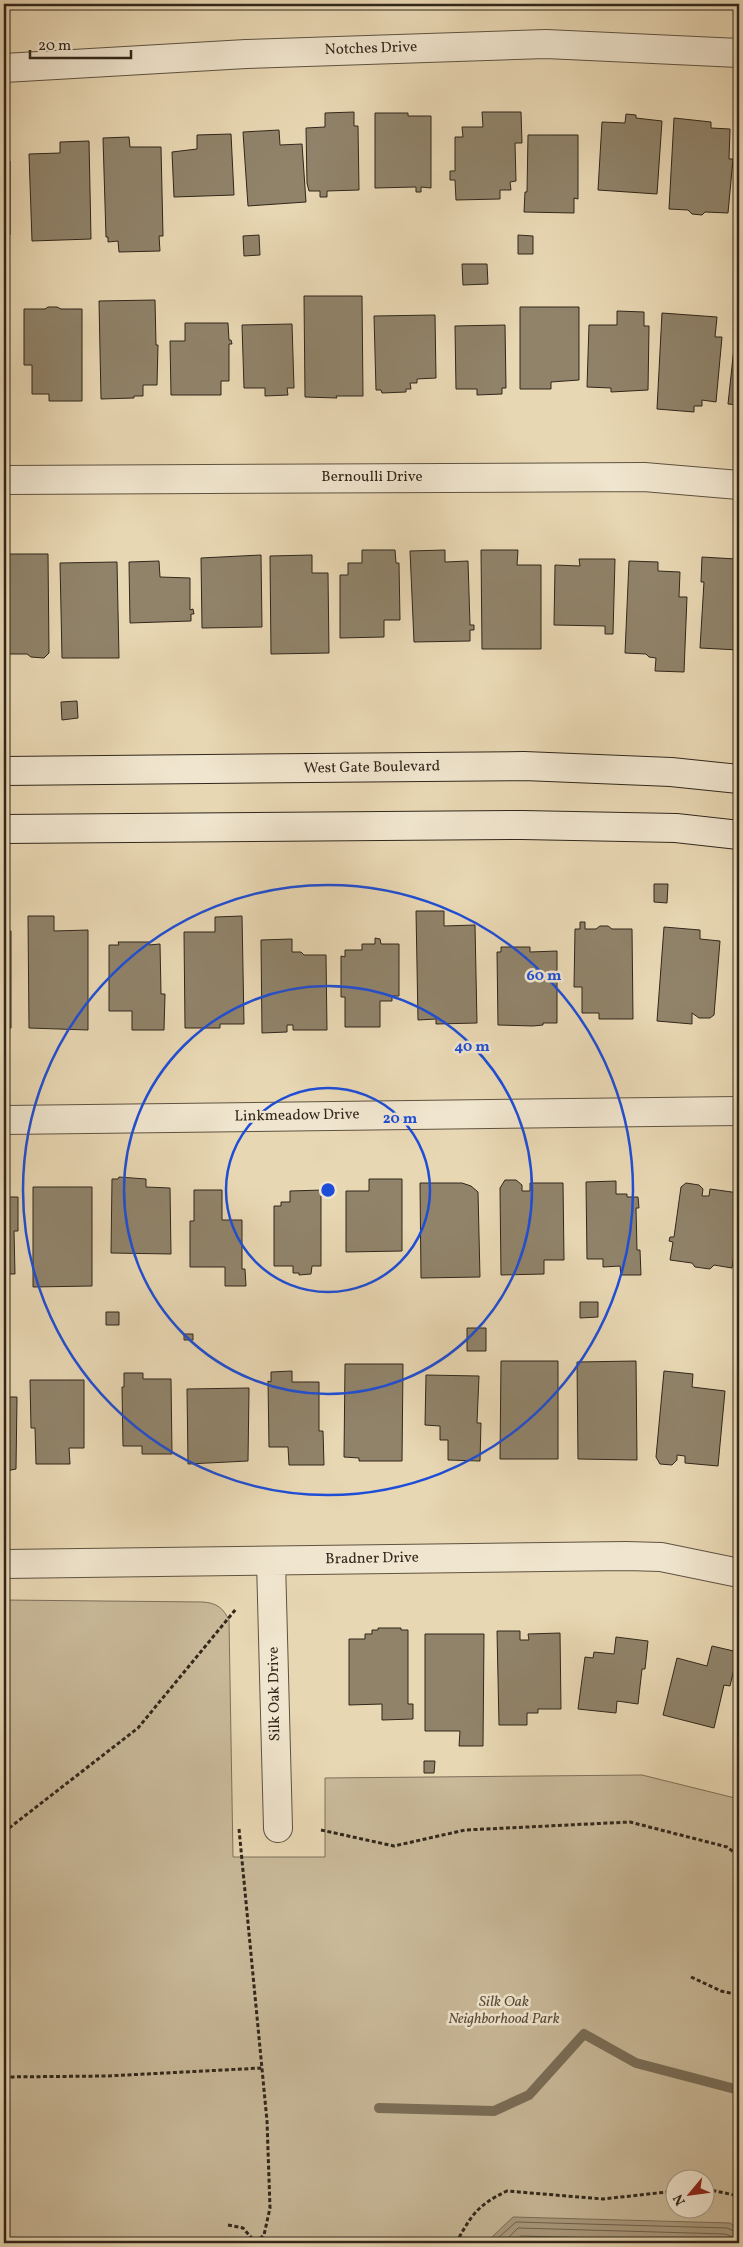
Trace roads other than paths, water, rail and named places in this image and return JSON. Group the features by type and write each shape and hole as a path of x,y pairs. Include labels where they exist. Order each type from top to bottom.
{"street":[{"name":"Notches Drive","path":"4,68 256,54 546,44 739,53"},
{"name":"Bernoulli Drive","path":"4,480 644,477 739,485"},
{"name":"West Gate Boulevard","path":"4,771 524,766 671,772 739,779"},
{"path":"4,829 522,824 676,828 739,835"},
{"name":"Linkmeadow Drive","path":"4,1120 739,1112"},
{"name":"Bradner Drive","path":"4,1564 626,1556 661,1557 739,1572"},
{"name":"Silk Oak Drive","path":"271,1561 278,1828"}],"water":[{"path":"513,2217 730,2223 739,2229 739,2243 491,2243 493,2236"}],"waterway":[{"path":"379,2108 494,2111 529,2095 584,2034 636,2063 739,2090"}],"park label":[{"name":"Silk Oak Neighborhood Park","path":"504,2010"}]}
